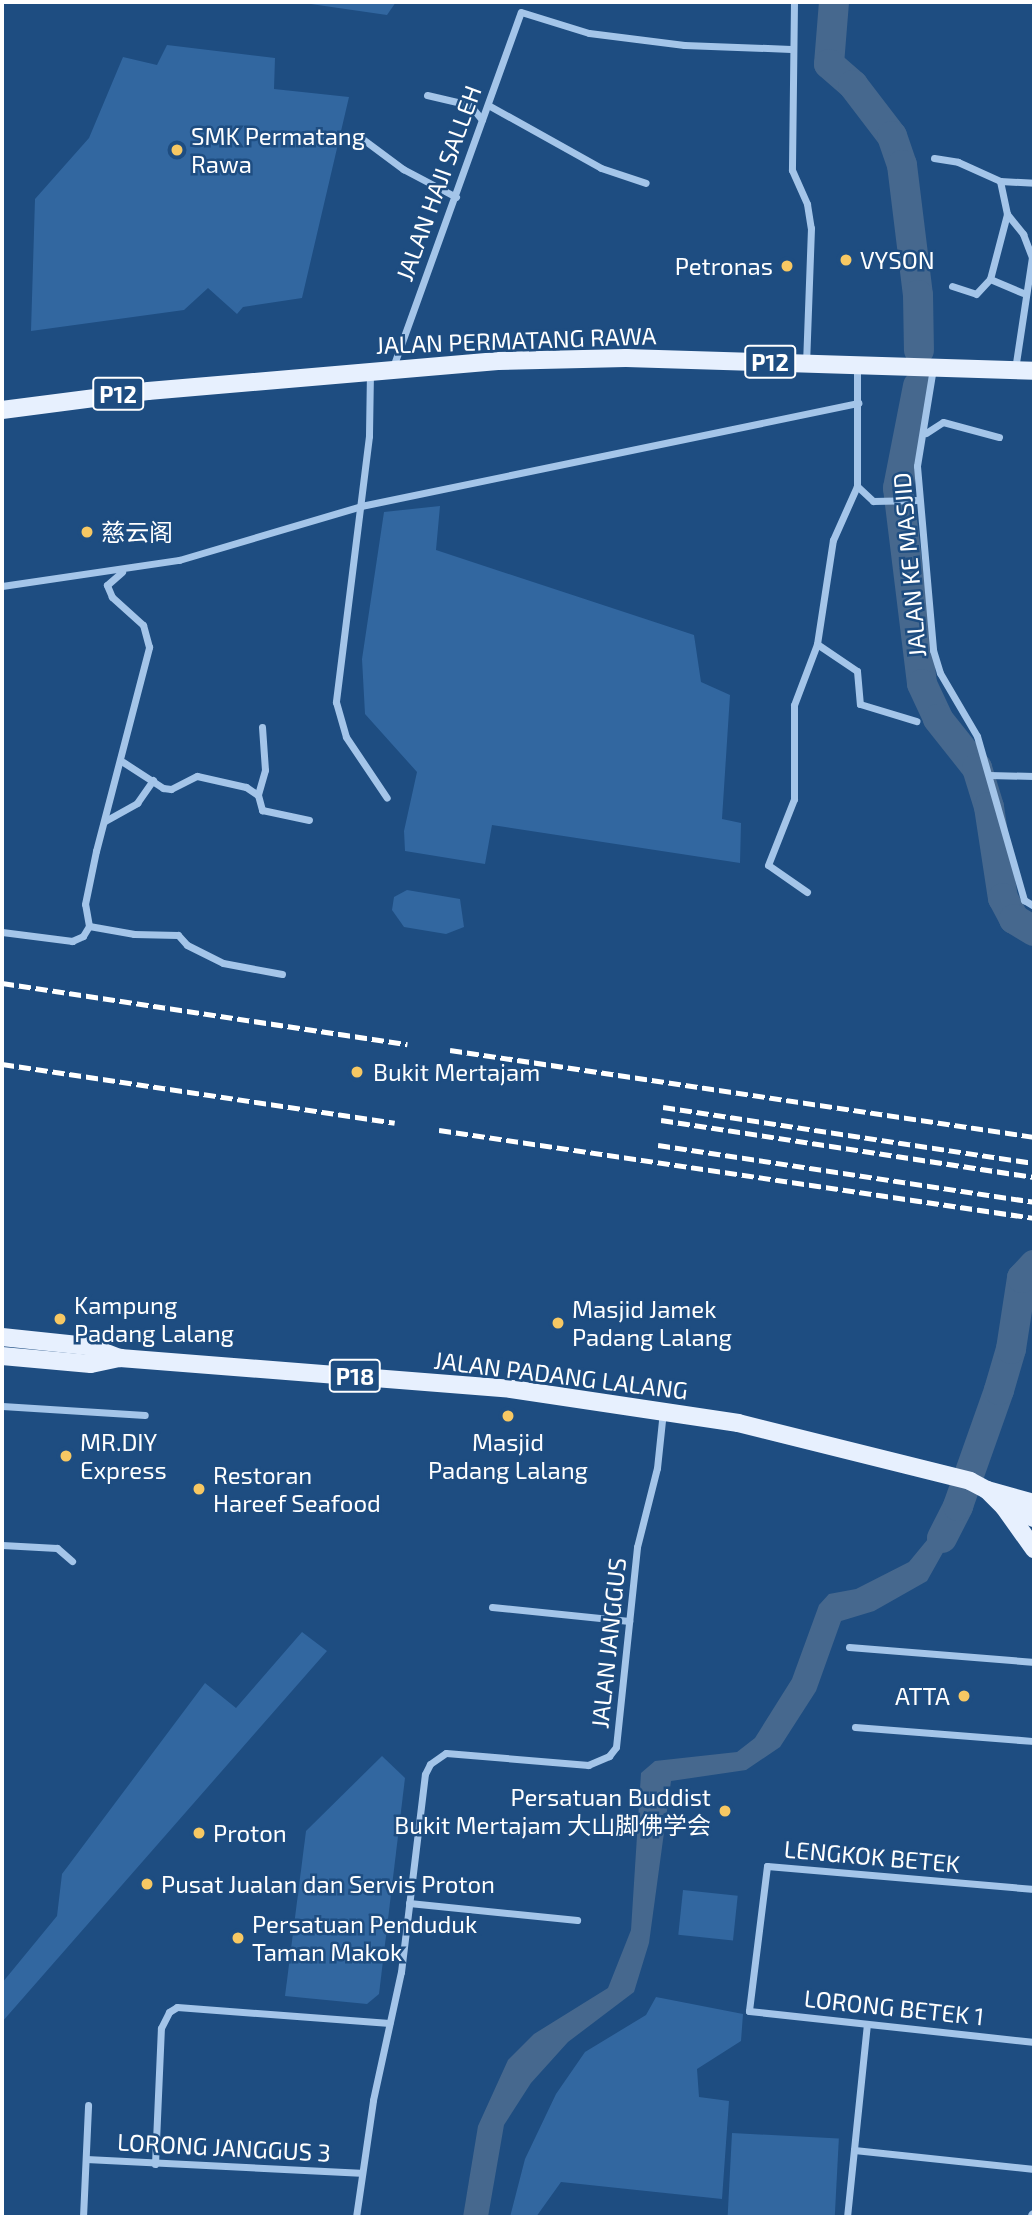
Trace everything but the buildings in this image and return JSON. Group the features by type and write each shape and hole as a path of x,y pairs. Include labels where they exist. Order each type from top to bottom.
{"main road":[{"name":"JALAN PERMATANG RAWA","path":"2,410 148,391 392,368 626,358 1034,371"},
{"name":"JALAN PADANG LALANG","path":"2,1337 88,1346 120,1357 511,1389 663,1411 750,1426 953,1475 984,1489 1034,1503"},
{"name":"JALAN PADANG LALANG","path":"2,1356 91,1364 120,1357"},
{"name":"JALAN PADANG LALANG","path":"984,1489 1004,1507 1034,1549"},
{"name":"P18","path":"1004,1507 1034,1518"}],"street":[{"path":"794,2 791,49 792,170 807,204 811,228 806,363"},
{"name":"JALAN HAJI SALLEH","path":"392,368 522,12 602,34 684,45 791,49"},
{"path":"427,95 470,105 482,121"},
{"path":"488,105 601,168 646,183"},
{"path":"364,141 403,169 456,197"},
{"path":"934,158 958,162 1000,181 1034,183"},
{"path":"952,286 976,294 990,279 1007,215 1000,181"},
{"path":"1007,215 1023,233 1032,257 1023,293 1015,370"},
{"path":"990,279 1023,293"},
{"path":"807,892 768,864 794,799 794,705 817,644 833,540 857,486 857,365"},
{"name":"JALAN KE MASJID","path":"924,367 925,433 917,466 917,501 933,650 940,673 977,736 1024,900 1034,906"},
{"path":"370,370 361,506 336,702 346,737 387,798"},
{"path":"2,586 127,570 179,560 361,506 858,403"},
{"path":"925,433 943,422 999,437"},
{"path":"857,486 873,501 917,501"},
{"path":"2,932 72,941 83,936 89,926 85,904 122,762 127,719 149,637 111,597 107,585 127,570"},
{"path":"817,644 858,671 860,704 916,721"},
{"path":"262,727 265,770 258,795 262,810 309,820"},
{"path":"122,762 171,789 197,776 246,786 258,795"},
{"path":"989,775 1034,776"},
{"path":"105,821 137,803 153,780"},
{"path":"89,926 134,934 178,935 187,945 223,963 282,974"},
{"path":"2,1406 145,1415"},
{"name":"JALAN JANGGUS","path":"409,1903 425,1774 429,1764 446,1753 568,1766 588,1765 609,1756 616,1747 637,1547 657,1468 663,1411"},
{"path":"2,1545 57,1548 72,1561"},
{"path":"492,1607 629,1621"},
{"path":"849,1647 1034,1662"},
{"path":"855,1727 1034,1741"},
{"name":"LENGKOK BETEK","path":"749,2011 767,1866 1034,1889"},
{"path":"356,2217 360,2173 390,2023 409,1903 577,1920"},
{"path":"155,2164 161,2028 169,2012 177,2007 390,2023"},
{"name":"LORONG BETEK 1","path":"749,2011 1034,2042"},
{"path":"847,2217 867,2025"},
{"path":"83,2217 88,2105"},
{"path":"855,2150 1034,2169"},
{"name":"LORONG JANGGUS 3","path":"86,2159 360,2173"}],"shaded area":[{"path":"297,2 396,2 387,15"},
{"path":"167,45 275,58 274,89 349,97 302,298 243,307 237,314 208,288 184,310 31,331 35,199 89,138 123,57 157,65"},
{"path":"440,506 436,550 694,635 701,682 730,695 722,819 741,823 740,863 492,825 485,864 405,851 404,831 417,772 365,714 362,659 384,512"},
{"path":"407,890 460,899 464,927 446,934 404,927 392,910 394,897"},
{"path":"948,1497 969,1506 927,1581 874,1611 841,1621 816,1691 780,1747 746,1770 671,1781 649,1943 634,1992 568,2042 531,2083 504,2125 488,2217 463,2217 478,2126 508,2060 534,2034 608,1988 631,1930 641,1773 655,1761 737,1752 755,1738 792,1679 819,1605 829,1594 856,1589 909,1562 937,1528"},
{"path":"302,1632 327,1651 2,2022 2,1983 57,1916 62,1874 205,1683 236,1708"},
{"path":"382,1756 405,1778 379,1994 367,2004 285,1996 306,1831"},
{"path":"683,1890 738,1896 733,1941 678,1935"},
{"path":"656,1997 743,2014 741,2041 697,2069 699,2097 729,2101 722,2199 561,2182 536,2217 510,2217 525,2159 556,2094 585,2052 646,2015"},
{"path":"732,2133 839,2139 835,2217 728,2217"}],"waterway":[{"path":"834,2 829,64 853,85 892,136 902,165 918,295 919,350"},
{"path":"918,386 898,488 922,684 938,719 977,768 989,807 1003,898 1014,919 1034,931"},
{"path":"942,1538 958,1506 999,1390 1011,1349 1022,1278 1034,1265"}],"railway":[{"path":"2,983 407,1044"},
{"path":"450,1050 1034,1137"},
{"path":"2,1064 395,1123"},
{"path":"663,1107 1034,1163"},
{"path":"661,1120 1034,1177"},
{"path":"439,1130 1034,1218"},
{"path":"658,1145 1034,1202"}],"place":[{"name":"SMK Permatang Rawa","path":"177,150"},
{"name":"VYSON","path":"846,260"},
{"name":"Petronas","path":"787,266"},
{"name":"慈云阁","path":"87,532"},
{"name":"Bukit Mertajam","path":"357,1072"},
{"name":"Kampung Padang Lalang","path":"60,1319"},
{"name":"Masjid Jamek Padang Lalang","path":"558,1323"},
{"name":"Masjid Padang Lalang","path":"508,1416"},
{"name":"MR.DIY Express","path":"66,1456"},
{"name":"Restoran Hareef Seafood","path":"199,1489"},
{"name":"ATTA","path":"964,1696"},
{"name":"Persatuan Buddist Bukit Mertajam 大山脚佛学会","path":"725,1811"},
{"name":"Proton","path":"199,1833"},
{"name":"Pusat Jualan dan Servis Proton","path":"147,1884"},
{"name":"Persatuan Penduduk Taman Makok","path":"238,1938"}]}
